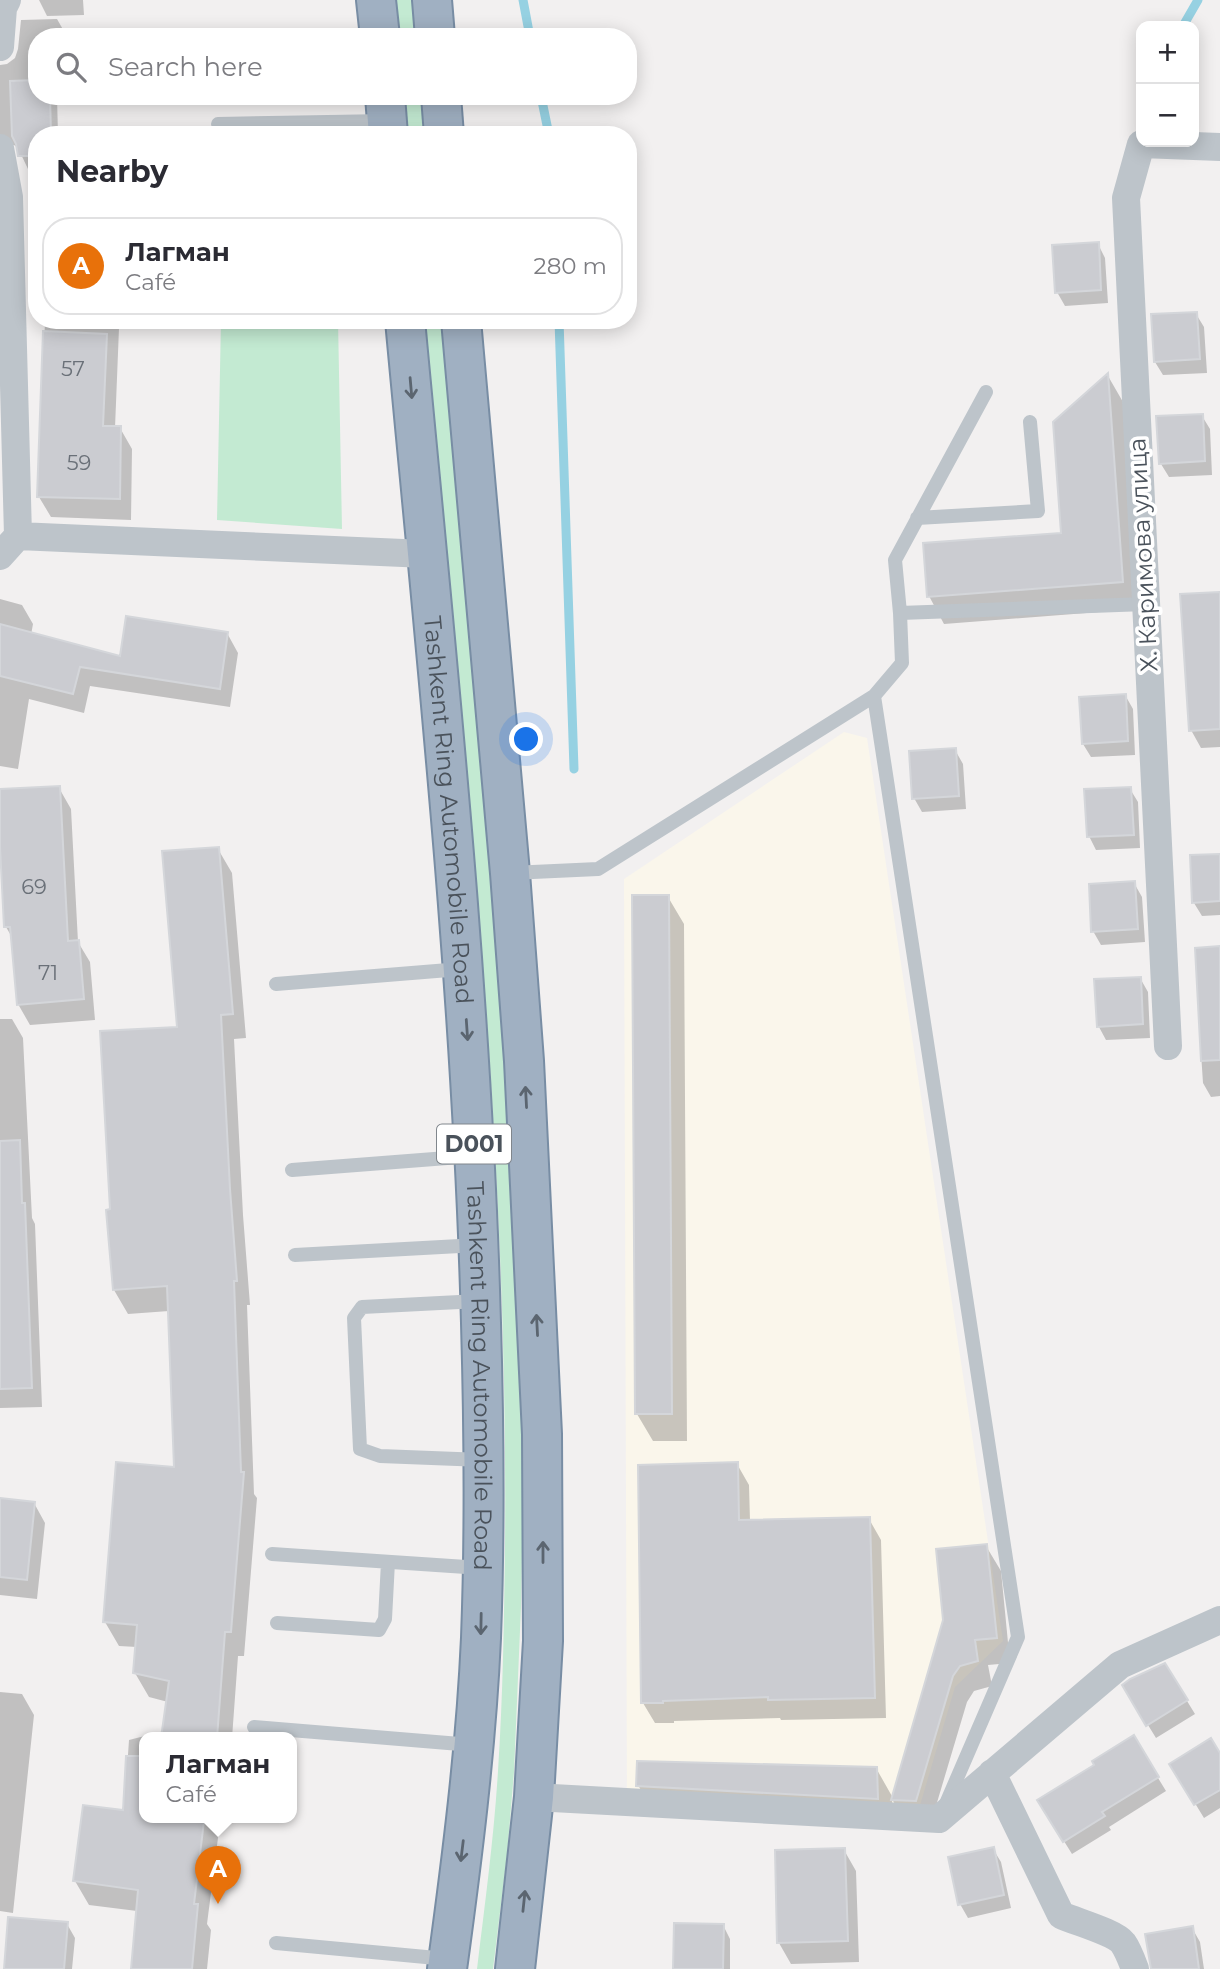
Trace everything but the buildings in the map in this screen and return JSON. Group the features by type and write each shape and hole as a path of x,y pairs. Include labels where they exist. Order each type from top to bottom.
{"highway":[{"path":"376,0 379,28"},
{"path":"432,0 434,28"},
{"path":"442,105 443,126"},
{"name":"Tashkent Ring Automobile Road","path":"406,329 463,969 479,1245 484,1460 481,1639 470,1792 447,1964"},
{"name":"D001","path":"462,329 524,1061 542,1434 543,1641 534,1797 515,1969"}],"street":[{"path":"0,47 3,8 7,0"},
{"name":"Х. Каримова улица","path":"1168,1046 1126,198 1141,144 1220,146"},
{"path":"0,148 9,197 9,546 426,554"},
{"path":"534,1797 939,1819 1120,1665 1220,1620"},
{"path":"992,1773 1061,1915 1102,1930 1122,1941 1135,1969"}],"lane":[{"path":"218,124 387,117"},
{"path":"510,873 598,869 874,696 902,663 895,560 986,392"},
{"path":"917,518 1038,511 1030,422"},
{"path":"900,613 1146,604"},
{"path":"874,696 1018,1637 939,1819"},
{"path":"276,984 463,969"},
{"path":"292,1170 475,1156"},
{"path":"295,1255 479,1245"},
{"path":"480,1301 362,1307 354,1318 360,1449 380,1456 484,1460"},
{"path":"272,1554 482,1568"},
{"path":"277,1623 379,1630 385,1619 388,1562"},
{"path":"254,1727 473,1745"},
{"path":"275,1943 447,1964"}],"shaded area":[{"path":"844,732 867,738 1003,1641 955,1687 918,1812 627,1810 624,879"}],"green space":[{"path":"393,0 412,0 414,28 395,28"},
{"path":"403,105 422,105 424,126 405,126"},
{"path":"221,329 338,329 342,529 217,520"},
{"path":"424,329 443,329 506,1024 524,1441 514,1772 493,1969 477,1969 500,1743 505,1547 504,1393 491,1086 467,779"}],"waterway":[{"path":"523,0 528,28"},
{"path":"1186,21 1198,0"},
{"path":"543,105 547,126"},
{"path":"559,329 574,769"}],"place":[{"name":"Лагман","path":"218,1904"}]}
